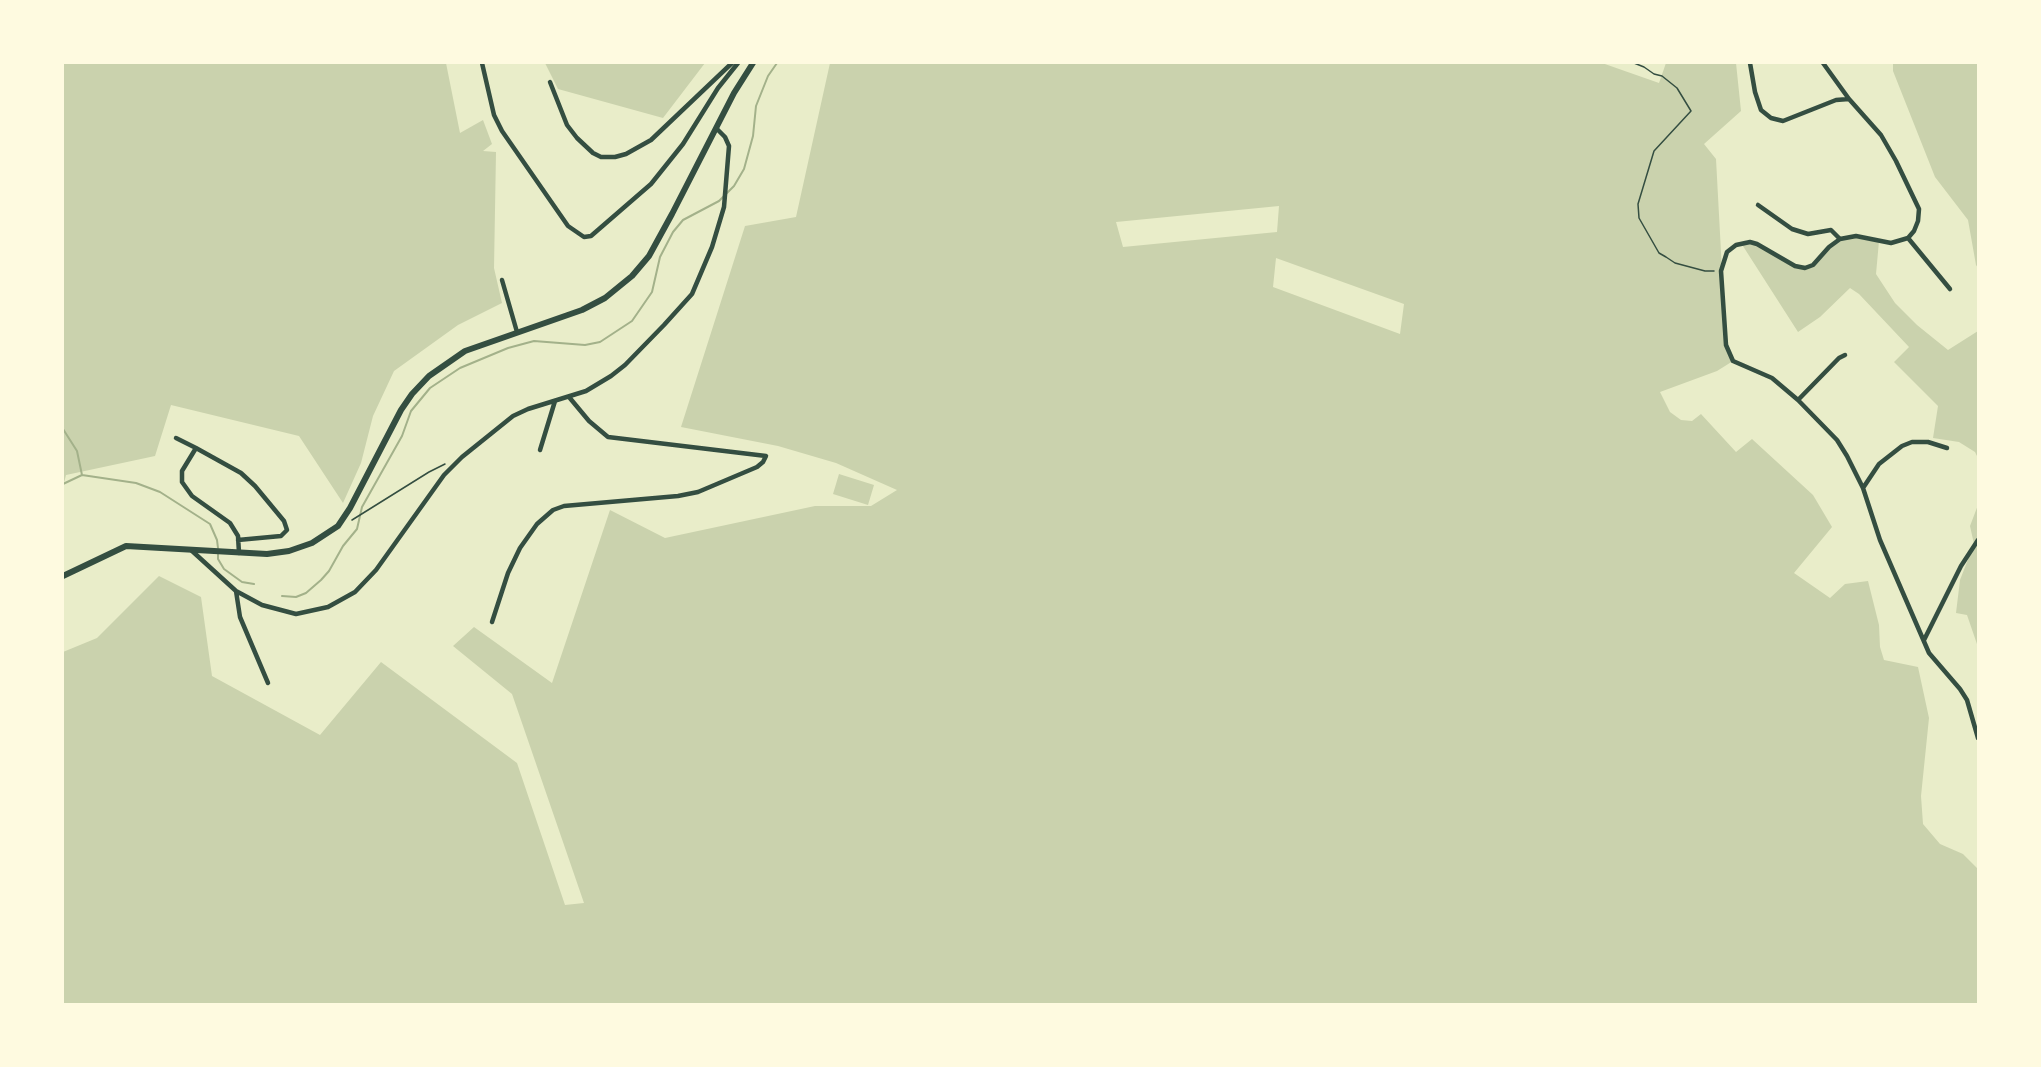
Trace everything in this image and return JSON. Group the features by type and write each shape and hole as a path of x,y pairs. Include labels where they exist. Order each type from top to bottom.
{"main road":[{"path":"63,576 126,546 267,554 289,551 312,543 338,526 350,508 401,410 412,394 438,369 465,351 582,310 605,298 632,276 649,256 734,93 753,63"}],"street":[{"path":"482,63 494,115 502,131 568,226 584,237 591,236 651,184 683,144 718,88 738,63"},
{"path":"550,82 567,125 577,138 592,153 601,157 615,157 626,154 651,140 732,63"},
{"path":"1750,63 1761,110 1771,118 1783,121 1836,100 1849,99"},
{"path":"1823,63 1849,99 1881,135 1919,208 1918,221 1908,238 1891,243 1856,236 1840,239 1813,265 1805,268 1795,266 1750,242 1741,243 1727,252 1721,271 1726,345 1733,361 1772,378 1798,400 1837,440 1863,488 1880,540 1929,653 1967,700 1978,738"},
{"path":"189,549 236,591 262,605 296,614 328,607 355,592 376,570 455,463 513,416 596,386 625,365 692,294 717,232 724,203 729,146 725,137 716,128"},
{"path":"1758,204 1792,229 1808,234 1831,230 1840,239"},
{"path":"1908,238 1950,289"},
{"path":"502,280 517,332"},
{"path":"1798,400 1839,358 1845,355"},
{"path":"492,622 507,573 520,548 537,524 553,510 564,506 678,496 698,492 757,467 766,456 608,437 589,421 569,397"},
{"path":"540,450 555,401"},
{"path":"176,438 241,473 284,521 287,530 281,536 238,540"},
{"path":"1863,488 1879,464 1902,446 1912,442 1928,442 1947,448"},
{"path":"196,448 182,471 182,482 192,496 230,523 238,540 239,553"},
{"path":"1924,640 1964,560 1978,540"},
{"path":"236,591 240,617 268,683"}],"path":[{"path":"1634,63 1654,75 1662,76 1677,88 1691,111 1654,151 1638,204 1639,218 1659,253 1666,258 1675,263 1705,271 1721,271"},
{"path":"356,518 443,464 455,463"}],"green space":[{"path":"63,63 446,63 460,133 483,120 492,144 483,151 496,152 494,268 502,303 458,325 394,371 373,416 361,463 343,503 299,436 171,405 155,456 66,475 63,487"},
{"path":"545,63 705,63 663,118 558,89"},
{"path":"830,63 1602,63 1659,83 1666,63 1736,63 1741,111 1704,144 1716,159 1726,345 1733,361 1717,371 1660,392 1670,412 1681,420 1692,421 1701,414 1736,452 1752,439 1813,495 1832,527 1794,573 1830,598 1845,584 1868,581 1879,625 1880,647 1884,660 1918,667 1929,718 1921,796 1923,824 1940,844 1963,854 1978,869 1978,1004 63,1004 63,652 97,638 159,576 201,597 212,676 320,735 381,662 517,763 565,905 584,903 512,694 453,646 474,627 552,683 610,510 665,538 815,506 871,506 897,490 836,463 778,446 681,427 745,226 796,217","holes":["1279,206 1277,232 1123,247 1116,222","1276,258 1404,304 1400,334 1273,287"]},
{"path":"1893,63 1978,63 1978,268 1968,220 1935,177 1893,71"},
{"path":"1848,237 1879,241 1876,274 1895,303 1917,325 1948,350 1978,331 1978,458 1975,452 1959,442 1933,438 1938,406 1894,362 1909,347 1859,294 1850,288 1820,317 1798,332 1741,243 1750,242 1795,266 1813,265 1829,247"},
{"path":"839,474 874,485 868,505 833,494"},
{"path":"1978,505 1978,647 1967,615 1956,613 1960,580 1974,544 1970,526"}],"waterway":[{"path":"282,596 296,597 306,593 329,571 343,546 357,529 362,507 402,436 411,411 430,388 460,368 508,348 534,341 585,345 600,342 632,321 652,292 660,257 673,232 683,220 719,201 734,186 744,169 753,136 756,106 768,76 777,63"},
{"path":"63,429 77,451 82,475"},
{"path":"63,484 82,475 136,483 160,492 210,524 218,548"},
{"path":"218,554 218,559 224,569 242,582 254,584"}]}
